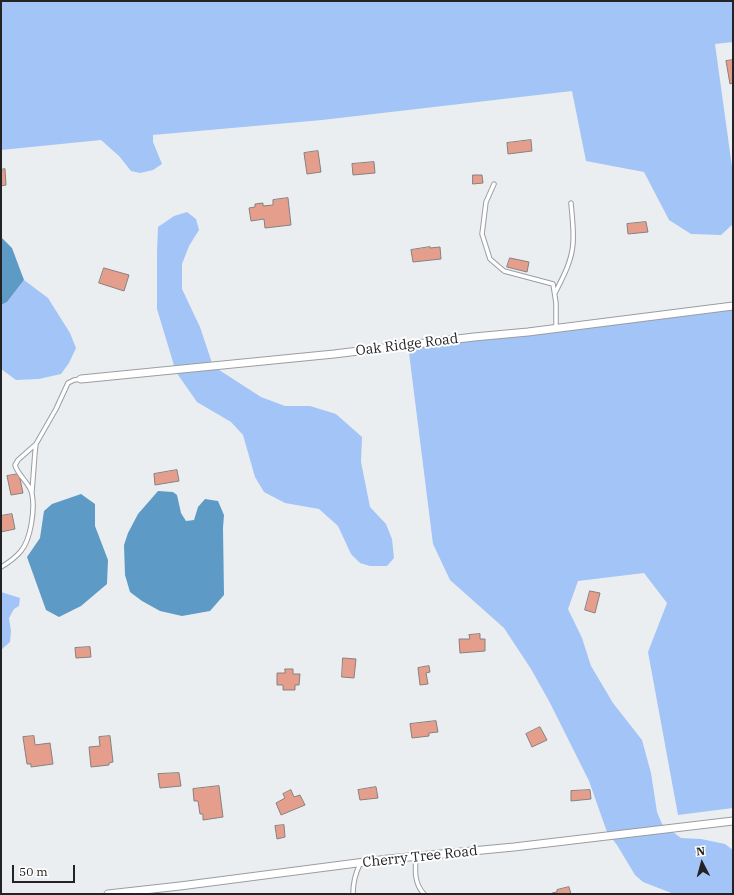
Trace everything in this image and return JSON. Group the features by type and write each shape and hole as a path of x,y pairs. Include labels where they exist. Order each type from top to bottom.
{"street":[{"name":"Oak Ridge Road","path":"81,379 334,354 406,344 556,328 733,306"},
{"name":"Cherry Tree Road","path":"108,894 162,891 361,863 514,848 733,821"}],"lane":[{"path":"494,184 486,202 482,234 490,259 504,271 553,284 556,303 556,328"},
{"path":"555,294 567,269 571,256 573,243 571,203"},
{"path":"32,494 27,483 18,473 15,465 18,460 36,444 56,409 68,383 81,379"},
{"path":"1,567 22,551 32,523 32,494 36,444"},
{"path":"416,857 416,878 420,889 424,894"},
{"path":"353,894 355,874 361,863"}],"shaded area":[{"path":"1,1 733,1 733,42 715,44 733,174 733,224 721,235 691,234 669,220 644,172 586,161 572,91 322,120 153,135 153,142 162,164 153,170 140,173 131,171 119,156 101,140 1,150"},
{"path":"187,212 196,219 199,230 189,246 182,264 182,289 200,327 213,366 261,397 285,406 310,406 336,414 362,437 361,462 370,507 386,524 392,539 394,558 387,566 370,566 360,563 351,554 338,526 319,509 285,503 264,492 255,477 243,435 231,422 197,402 176,372 157,309 158,227 174,216"},
{"path":"1,237 12,248 24,280 7,302 1,305"},
{"path":"24,280 48,298 70,333 76,348 69,363 61,374 39,379 16,380 1,369 1,305 7,302"},
{"path":"733,308 733,808 678,815 648,652 667,603 644,573 578,581 568,609 582,638 591,666 613,703 642,740 651,773 657,812 662,824 681,838 701,839 725,844 733,850 733,894 674,894 643,882 635,875 617,845 607,832 589,781 549,701 531,669 504,628 450,580 433,544 408,345"},
{"path":"158,491 173,492 177,495 181,513 186,521 194,520 198,507 205,499 218,501 224,515 224,595 210,611 182,616 160,611 130,592 125,575 124,545 128,533 138,514"},
{"path":"81,494 95,504 95,526 108,560 107,584 81,606 59,617 46,610 27,557 40,538 44,511 52,504"},
{"path":"1,592 20,598 19,606 14,609 9,618 11,631 10,642 1,650"}],"building":[{"path":"733,60 733,83 730,84 726,61"},
{"path":"531,140 532,151 508,154 507,143"},
{"path":"318,151 321,172 307,174 304,153"},
{"path":"374,162 375,173 353,175 352,164"},
{"path":"5,169 6,185 1,186 1,170"},
{"path":"473,175 482,175 483,183 473,184"},
{"path":"288,198 291,225 265,228 264,219 251,221 249,208 255,207 255,204 263,203 263,206 273,205 273,200"},
{"path":"646,222 648,232 628,234 627,224"},
{"path":"440,247 441,259 413,262 411,250"},
{"path":"510,258 529,262 527,272 507,267"},
{"path":"104,268 129,275 124,291 99,283"},
{"path":"177,470 179,481 155,485 154,474"},
{"path":"19,474 23,493 11,495 7,476"},
{"path":"12,514 15,529 1,532 1,516"},
{"path":"590,591 600,593 595,613 585,610"},
{"path":"480,634 480,639 485,639 485,651 460,653 459,639 470,639 469,635"},
{"path":"90,647 91,657 76,658 75,648"},
{"path":"343,658 356,659 354,678 342,677"},
{"path":"429,666 430,672 426,673 428,684 420,685 418,668"},
{"path":"285,669 293,669 293,674 300,674 299,685 295,685 295,690 283,690 283,685 277,685 277,673 285,673"},
{"path":"436,721 438,732 429,733 429,736 412,738 410,724"},
{"path":"540,727 547,740 532,747 526,734"},
{"path":"34,736 35,745 50,743 53,764 31,767 31,764 27,764 23,737"},
{"path":"110,736 113,762 109,763 109,765 91,767 89,747 100,746 99,737"},
{"path":"179,773 181,786 160,788 158,774"},
{"path":"219,786 223,817 203,820 203,814 200,814 198,801 194,801 193,789"},
{"path":"376,787 378,798 360,800 358,790"},
{"path":"291,790 294,797 300,795 305,805 281,815 276,803 285,798 283,794"},
{"path":"590,790 591,799 571,801 571,791"},
{"path":"284,825 285,837 277,839 275,826"},
{"path":"569,887 571,894 552,894 557,892 557,890"}]}
